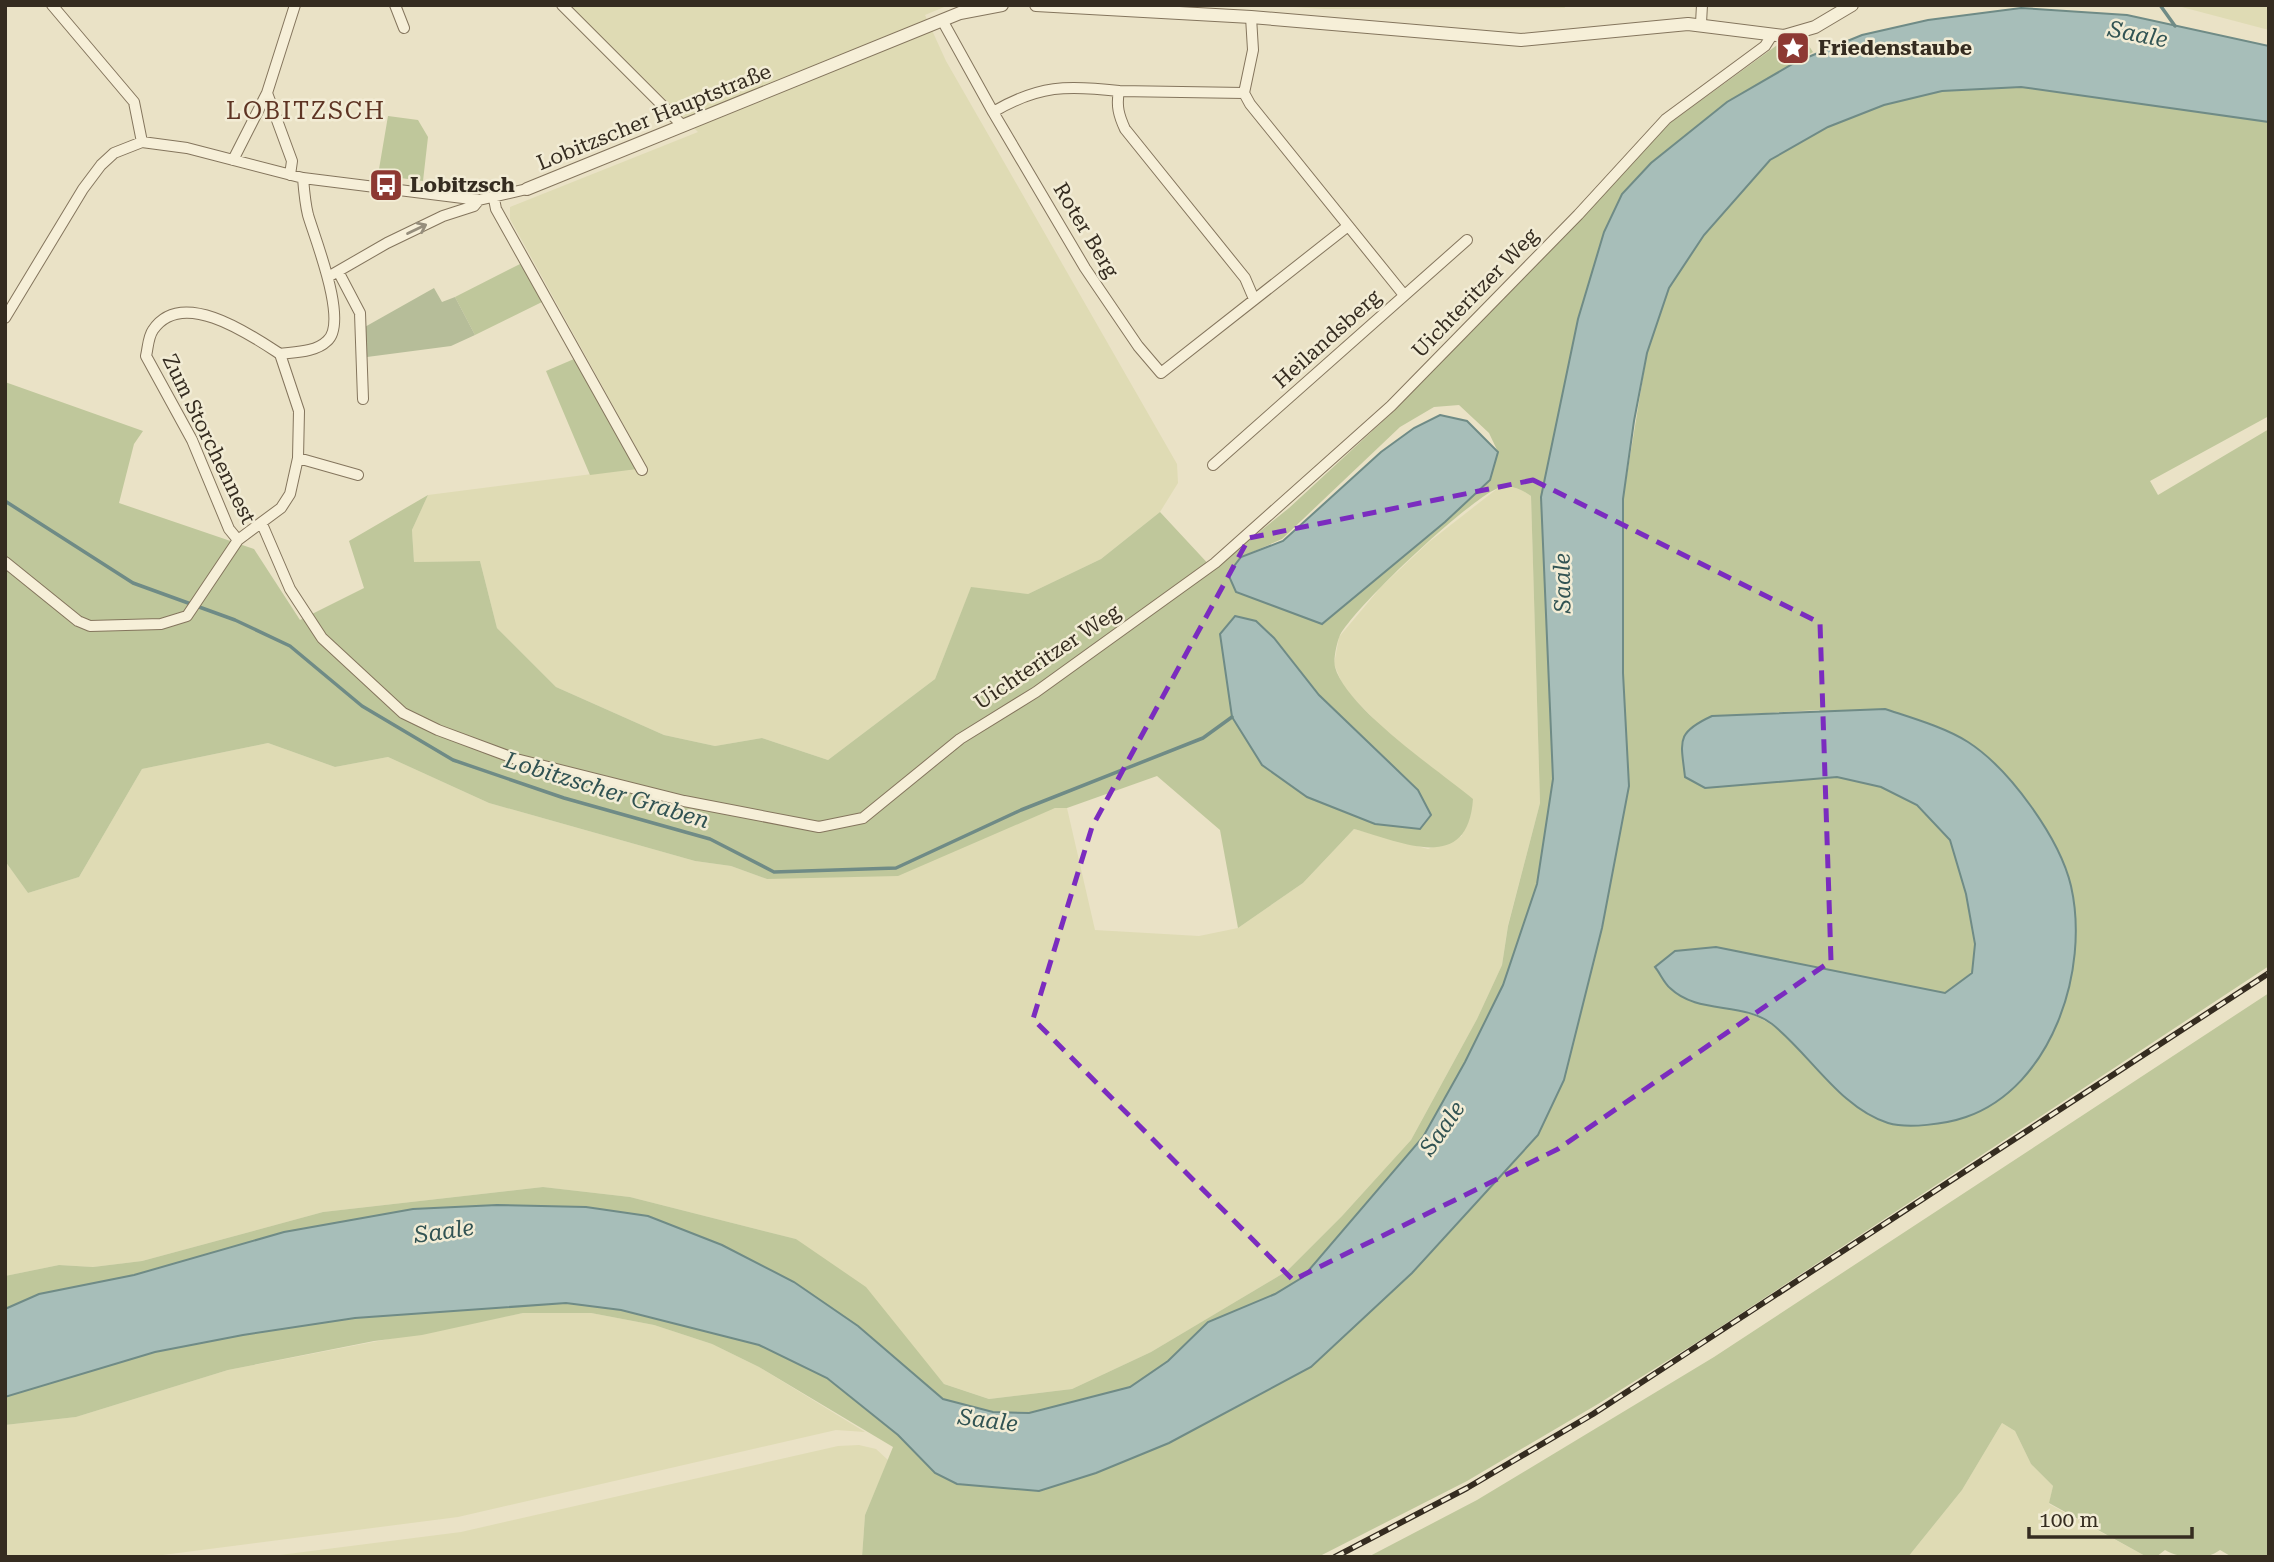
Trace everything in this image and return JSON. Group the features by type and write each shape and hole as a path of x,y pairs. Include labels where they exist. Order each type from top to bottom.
{"street":[{"path":"5,318 100,165 114,153 142,142 134,102 52,5"},
{"path":"233,160 267,93 295,5"},
{"path":"395,5 404,28"},
{"path":"562,5 683,126"},
{"name":"Lobitzscher Hauptstraße","path":"142,142 187,148 290,175 479,201 498,198 527,189 960,13 1002,5"},
{"path":"1036,5 1251,17 1521,40 1701,23 1783,36 1815,27 1852,5"},
{"path":"1701,23 1702,5"},
{"path":"1251,17 1253,50 1244,93 1404,295"},
{"path":"942,20 993,112 1018,98 1053,87 1244,93"},
{"name":"Uichteritzer Weg","path":"262,524 290,589 322,638 403,713 438,730 516,759 684,801 819,827 863,818 960,739 1036,692 1215,563 1391,406 1578,215 1666,119 1765,46 1772,35"},
{"path":"1119,91 1118,110 1125,130 1245,278 1254,299"},
{"path":"267,93 292,161 290,175"},
{"name":"Roter Berg","path":"993,112 1085,268 1138,346 1161,373 1348,226"},
{"path":"303,177 307,212 334,275 356,303 361,320 363,399"},
{"path":"498,198 496,209 642,470"},
{"path":"334,275 387,243 443,216 474,206 479,201"},
{"name":"Heilandsberg","path":"1213,465 1467,240"},
{"path":"280,354 312,349 328,341 334,321 334,275"},
{"name":"Zum Storchennest","path":"190,313 222,319 280,354 299,411 298,458 290,494 262,524 238,540 229,529 192,440 146,356 151,333 167,318 190,313"},
{"path":"298,458 358,475"},
{"path":"5,562 78,621 90,626 101,628 172,623 195,605 238,540"}],"highlighted area":[{"path":"1533,480 1820,623 1831,961 1558,1149 1293,1280 1033,1019 1092,827 1249,538"}],"shaded area":[{"path":"570,5 949,5 925,15 946,61 1177,464 1178,483 1160,512 1101,559 1028,594 971,588 935,679 828,760 762,738 715,746 664,735 556,687 497,628 480,561 414,562 412,530 428,495 647,467 510,219 510,207 698,132"},
{"path":"1260,5 1564,5 1565,8 1325,9"},
{"path":"2174,5 2269,5 2269,30"},
{"path":"1517,487 1531,496 1540,803 1508,925 1502,965 1477,1019 1411,1140 1342,1216 1287,1271 1151,1352 1072,1389 989,1399 944,1384 906,1339 796,1239 630,1197 543,1187 323,1212 142,1261 93,1267 59,1265 5,1276 5,861 28,893 79,877 142,769 268,743 335,767 388,757 489,803 695,861 731,866 767,879 1055,808 1067,808 1095,930 1199,936 1238,928 1303,883 1354,829 1428,849 1462,836 1373,718 1344,688 1334,664 1339,637 1381,587 1429,542 1498,488"},
{"path":"523,1313 591,1313 654,1325 712,1344 759,1367 865,1432 836,1430 458,1517 147,1557 5,1557 5,1425 76,1417 228,1370"},
{"path":"2002,1423 2015,1431 2031,1464 2053,1486 2049,1504 2147,1557 1908,1557 1962,1490"},
{"path":"859,1445 876,1449 888,1460 865,1515 862,1557 264,1557 461,1532 838,1446"}],"green space":[{"path":"1803,37 1813,52 1727,102 1651,163 1622,194 1604,232 1578,319 1553,779 1537,884 1503,985 1423,1138 1303,1277 1275,1294 1208,1322 1168,1361 1130,1387 1029,1413 993,1412 943,1399 858,1326 794,1282 722,1245 648,1216 586,1207 497,1205 413,1209 284,1232 134,1275 39,1294 5,1309 5,1276 59,1265 93,1267 142,1261 323,1212 543,1187 630,1197 796,1239 866,1287 944,1384 989,1399 1072,1389 1151,1352 1287,1271 1342,1216 1411,1140 1477,1019 1502,965 1508,926 1540,803 1531,496 1519,489 1506,487 1496,489 1460,514 1389,579 1340,635 1335,655 1335,667 1356,701 1395,738 1473,799 1468,823 1459,838 1446,845 1430,847 1411,845 1354,829 1303,883 1238,928 1220,830 1157,776 1067,808 1055,808 898,876 767,879 731,866 695,861 489,803 388,757 335,767 268,743 142,769 79,877 28,893 5,861 5,382 143,431 134,444 119,503 254,549 300,620 364,588 349,541 428,495 412,530 414,562 480,561 497,628 556,687 664,735 715,746 762,738 828,760 935,679 971,587 1028,594 1101,559 1160,512 1213,569 1289,508 1395,410 1670,123 1784,40","holes":["1459,405 1489,433 1498,452 1490,480 1445,522 1323,624 1236,591 1228,574 1241,557 1282,539 1400,427 1434,407","1220,634 1286,652 1319,695 1417,790 1420,829 1375,824 1307,797 1232,716"]},
{"path":"2021,87 2269,122 2269,416 2150,481 2158,495 2269,429 2269,966 1702,1339 1598,1404 1467,1481 1318,1557 862,1557 865,1515 893,1447 759,1367 712,1344 654,1325 591,1313 523,1313 422,1335 374,1341 228,1370 76,1417 5,1425 5,1397 155,1352 355,1318 566,1303 621,1310 759,1345 827,1378 898,1435 936,1473 957,1484 1039,1491 1096,1473 1169,1443 1311,1367 1538,1135 1564,1080 1602,928 1629,786 1623,673 1623,499 1647,353 1669,288 1704,235 1770,160 1828,127 1884,105 1942,91","holes":["1819,710 2075,944 2069,988 2049,1041 1814,1066 1770,1024 1736,1010 1716,947 1945,993 1972,972 1975,944 1966,894 1950,840 1917,805 1881,787 1837,777 1705,788 1712,716"]},
{"path":"388,116 418,120 428,137 423,181 378,175"},
{"path":"522,263 542,302 475,335 455,297"},
{"path":"434,288 442,302 455,297 475,335 451,346 367,357 363,328"},
{"path":"574,359 637,469 590,475 546,371"},
{"path":"2269,993 2269,1557 2232,1557 2220,1550 2207,1556 2193,1557 2165,1550 2156,1557 2147,1557 2049,1503 2053,1486 2031,1464 2015,1431 2002,1423 1962,1490 1908,1557 1368,1557 1477,1500 1714,1357"}],"water":[{"name":"Saale","path":"2021,8 2127,15 2269,46 2269,122 2021,87 1942,91 1884,105 1828,127 1770,160 1704,235 1669,288 1647,353 1634,421 1623,499 1623,673 1629,786 1602,928 1564,1080 1538,1135 1412,1273 1311,1367 1169,1443 1096,1473 1039,1491 957,1484 935,1473 898,1435 827,1378 759,1345 621,1310 566,1303 355,1318 243,1335 155,1352 5,1397 5,1309 39,1294 134,1275 284,1232 413,1209 497,1205 586,1207 648,1216 722,1245 794,1282 858,1326 943,1399 993,1412 1029,1413 1130,1387 1168,1361 1208,1322 1275,1294 1303,1277 1423,1137 1465,1062 1503,985 1537,884 1553,779 1541,497 1578,319 1604,232 1622,194 1651,163 1727,102 1796,62 1862,35 1928,20"},
{"path":"1440,415 1467,421 1498,452 1490,480 1445,522 1322,624 1236,592 1228,574 1241,557 1283,541 1381,452 1414,428"},
{"path":"1235,616 1256,621 1274,638 1319,695 1418,790 1431,815 1420,829 1375,824 1307,797 1262,765 1232,717 1220,634"},
{"path":"1885,709 1928,723 1959,737 2000,769 2031,806 2056,847 2071,886 2075,919 2075,953 2069,988 2058,1022 2042,1053 2021,1080 1996,1102 1966,1117 1927,1125 1896,1125 1871,1116 1840,1093 1772,1024 1747,1012 1694,1002 1681,996 1668,986 1655,967 1675,951 1716,947 1945,993 1972,973 1975,944 1966,894 1950,840 1917,805 1881,787 1837,777 1705,788 1685,777 1683,739 1692,728 1712,716"}],"waterway":[{"name":"Saale","path":"2160,5 2175,26"},
{"name":"Lobitzscher Graben","path":"5,501 133,583 235,620 290,646 362,706 453,760 564,798 710,839 774,872 896,868 1021,810 1203,738 1232,717"}],"railway":[{"path":"1335,1557 1467,1488 1593,1414 2269,973"}],"place":[{"name":"Friedenstaube","path":"1793,48"},
{"name":"Lobitzsch","path":"386,185"}],"district":[{"name":"LOBITZSCH","path":"306,111"}]}
